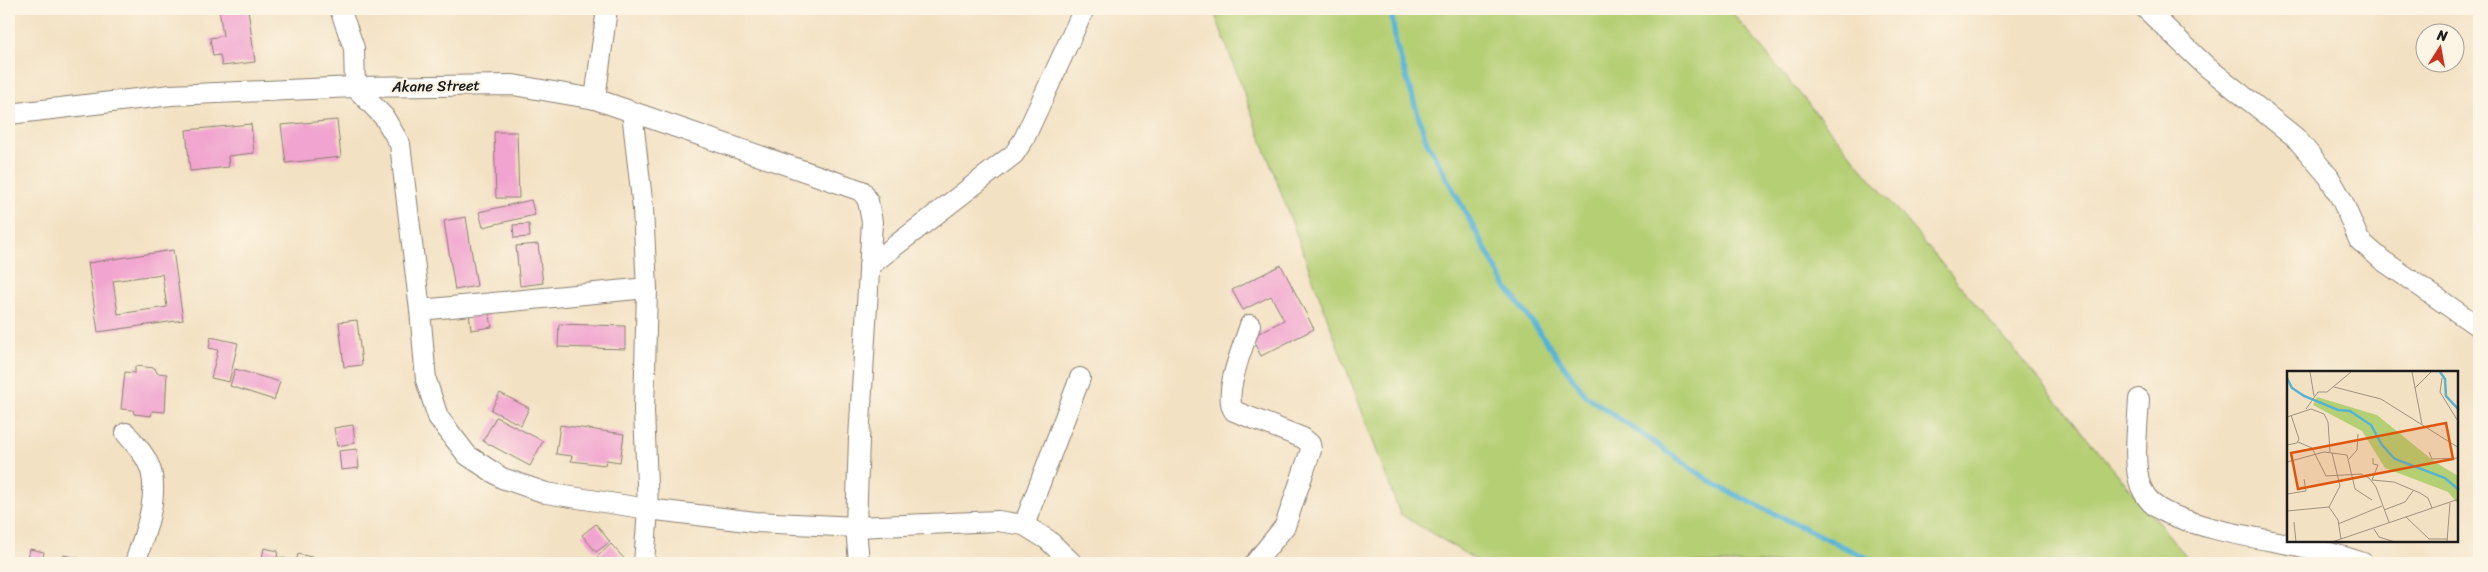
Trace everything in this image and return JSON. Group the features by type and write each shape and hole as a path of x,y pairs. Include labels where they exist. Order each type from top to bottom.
{"street":[{"path":"340,9 354,48 355,87 384,117 400,144 420,310 426,380 438,417 467,455 502,478 546,493 648,509 756,522 856,527 998,521 1024,524 1048,540 1072,563"},
{"path":"595,99 607,9"},
{"path":"859,563 856,527 869,266 1014,154 1024,139 1084,9"},
{"path":"2146,9 2207,67 2296,137 2329,177 2342,200 2359,240 2382,260 2479,327"},
{"name":"Akane Street","path":"9,114 171,95 355,87 512,85 595,99 850,185 862,191 870,209 872,222 869,266"},
{"path":"632,112 643,210 647,288 644,412 648,509 644,563"},
{"path":"420,310 647,288"},
{"path":"1250,325 1230,390 1230,406 1234,411 1303,438 1310,444 1311,450 1285,526 1255,563"},
{"path":"1024,524 1080,378"},
{"path":"2139,399 2137,473 2147,498 2157,507 2167,513 2220,530 2336,553 2363,563"},
{"path":"126,432 148,462 154,490 148,523 135,563"}],"green space":[{"path":"1213,9 1729,9 2192,563 1481,563 1400,514"}],"building":[{"path":"219,9 248,9 255,62 222,66 220,55 213,56 210,38 223,36"},
{"path":"337,120 341,157 286,163 281,125"},
{"path":"251,124 254,153 228,156 229,167 190,171 186,130"},
{"path":"494,132 517,132 519,198 496,198"},
{"path":"531,200 535,215 483,227 479,212"},
{"path":"466,217 477,286 455,290 444,221"},
{"path":"529,224 530,237 514,238 513,225"},
{"path":"538,244 543,283 520,286 516,246"},
{"path":"173,250 183,320 98,332 88,263","holes":["162,274 167,307 118,314 113,281"]},
{"path":"1281,265 1314,329 1261,356 1251,337 1284,320 1271,296 1243,310 1232,290"},
{"path":"489,311 492,327 471,330 469,313"},
{"path":"357,320 362,365 344,367 339,322"},
{"path":"559,324 625,326 625,349 558,347"},
{"path":"211,337 238,343 229,382 211,378 218,350 209,348"},
{"path":"135,366 155,368 157,373 167,374 165,412 152,411 151,416 134,414 133,410 121,409 125,372 135,373"},
{"path":"235,369 280,382 274,400 230,386"},
{"path":"500,393 529,408 521,425 491,410"},
{"path":"496,417 543,441 530,466 483,441"},
{"path":"353,425 355,443 337,446 334,428"},
{"path":"560,425 624,434 620,462 606,460 605,465 571,461 572,456 556,454"},
{"path":"357,449 359,468 341,470 339,451"},
{"path":"596,524 610,542 596,552 582,535"},
{"path":"611,544 628,563 603,563 597,557"},
{"path":"264,548 278,551 277,557 296,561 298,554 316,558 315,563 261,563"},
{"path":"30,549 44,552 43,558 62,562 64,555 82,559 81,563 27,563"}],"waterway":[{"path":"1391,9 1396,44 1426,140 1505,285 1586,396 1719,487 1877,563"}]}
